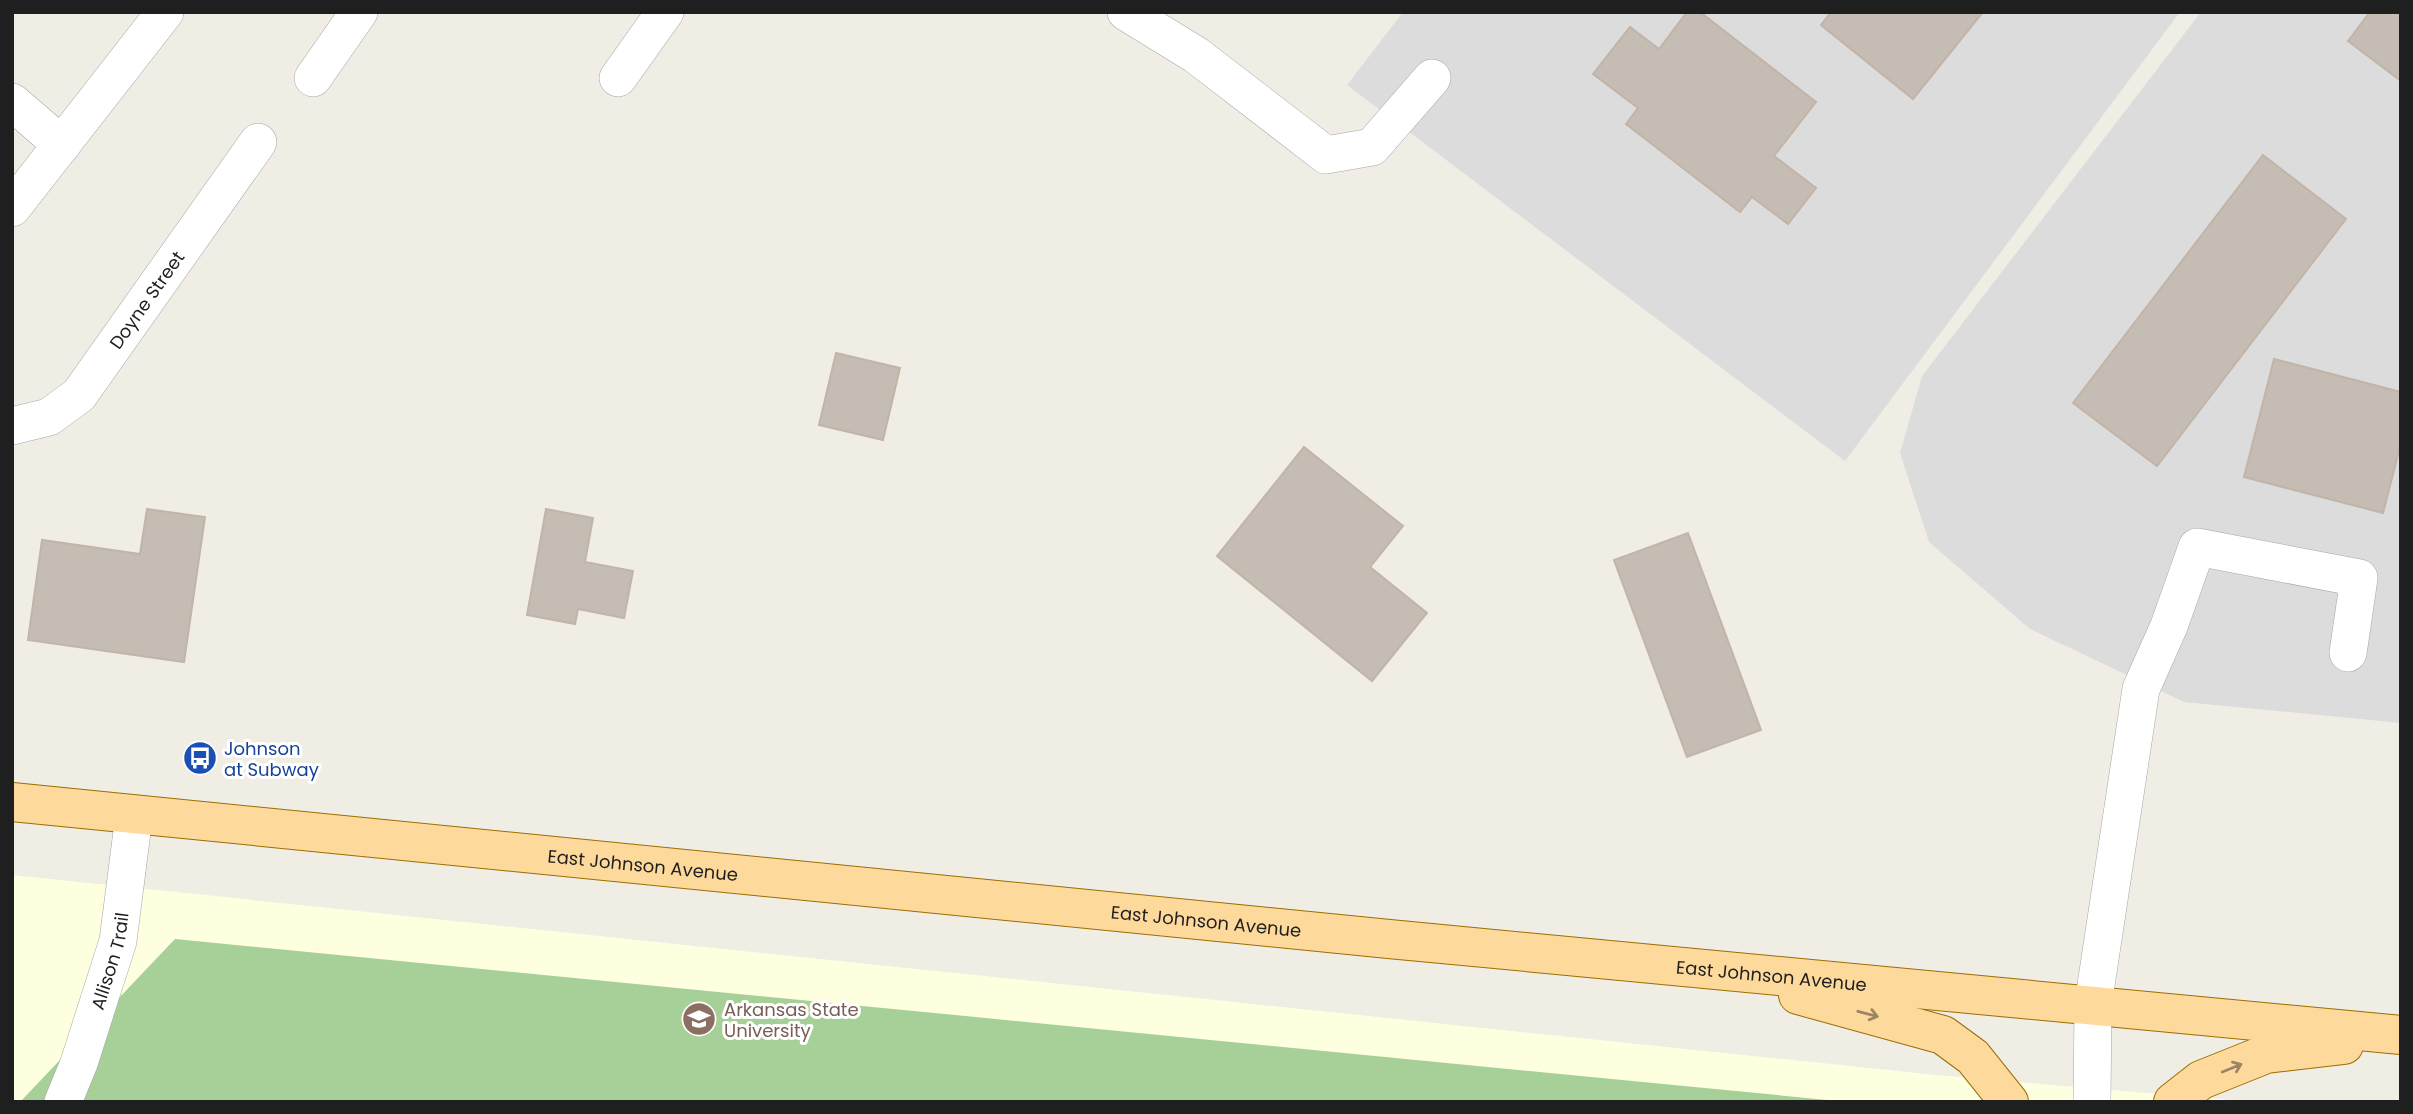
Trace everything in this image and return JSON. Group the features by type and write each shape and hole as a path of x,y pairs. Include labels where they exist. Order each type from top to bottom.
{"main road":[{"name":"East Johnson Avenue","path":"12,802 1389,939 2401,1036"},
{"path":"1684,966 1932,1030 1973,1057 2009,1102"},
{"path":"2174,1102 2201,1080 2266,1054 2401,1036"}],"street":[{"path":"12,208 165,12"},
{"path":"313,78 359,12"},
{"path":"618,78 665,12"},
{"path":"1126,12 1196,55 1326,155 1372,147 1432,78"},
{"path":"12,102 62,145"},
{"name":"Doyne Street","path":"12,426 50,416 79,395 258,142"},
{"path":"2092,1102 2093,1005 2141,689 2169,626 2197,547 2359,578 2348,653"},
{"name":"Allison Trail","path":"63,1102 83,1051 118,941 134,816"}],"shaded area":[{"path":"1403,12 2180,12 1845,461 1347,85"},
{"path":"2201,12 2401,12 2401,723 2184,702 2030,629 1929,542 1900,453 1922,376"},
{"name":"Arkansas State University","path":"12,875 1936,1075 2253,1102 12,1102"}],"green space":[{"path":"175,939 1848,1102 20,1102"}],"building":[{"path":"1687,12 1700,12 1816,102 1774,156 1816,188 1788,224 1752,197 1740,212 1626,124 1638,108 1593,74 1630,27 1659,49"},
{"path":"1831,12 1983,12 1913,99 1821,25"},
{"path":"2370,12 2401,12 2401,81 2348,41"},
{"path":"2263,155 2346,219 2157,466 2073,403"},
{"path":"836,353 900,368 883,440 819,425"},
{"path":"2274,359 2401,392 2401,443 2383,513 2244,477"},
{"path":"1304,447 1403,526 1370,567 1427,613 1372,681 1217,556"},
{"path":"147,509 205,517 184,662 28,640 42,540 140,554"},
{"path":"546,509 593,518 585,562 633,571 624,618 578,609 575,624 527,615"},
{"path":"1688,533 1761,730 1687,757 1614,560"}],"place":[{"name":"Johnson at Subway","path":"200,758"},
{"name":"Arkansas State University","path":"699,1019"}]}
